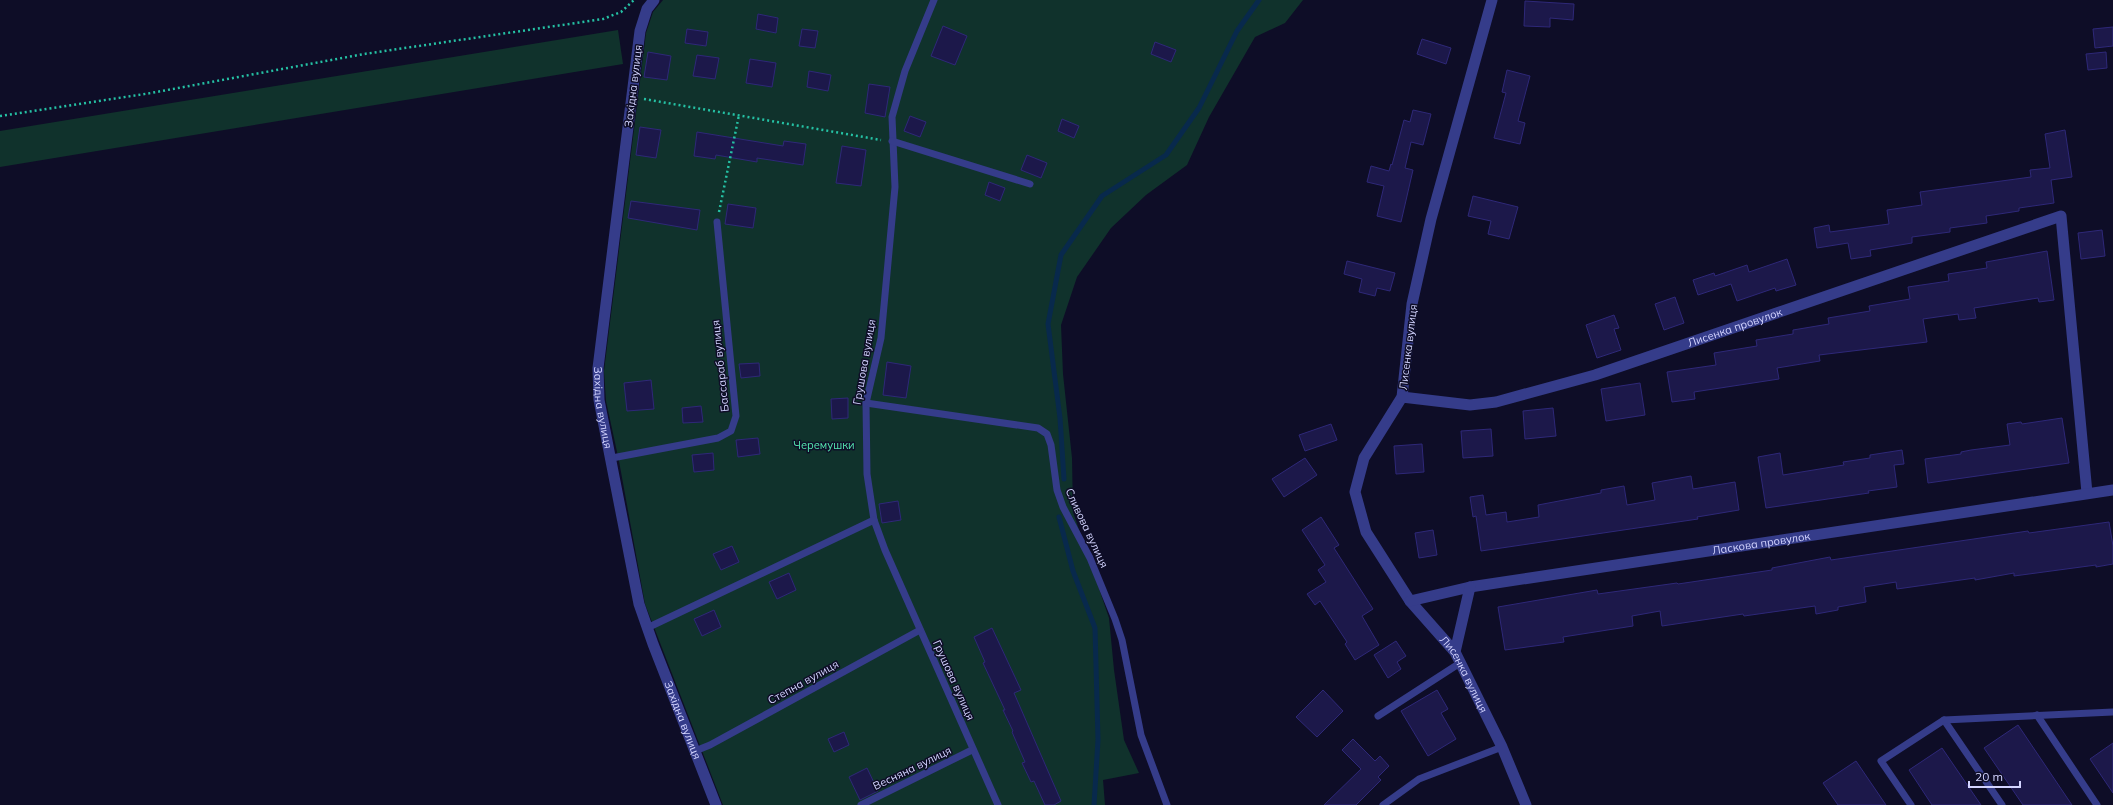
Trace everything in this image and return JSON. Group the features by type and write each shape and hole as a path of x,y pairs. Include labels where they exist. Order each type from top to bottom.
{"street":[{"name":"Західна вулиця","path":"654,0 646,9 640,31 598,368 599,400 612,458 639,604 716,805"},
{"name":"Лисенка вулиця","path":"1492,0 1431,219 1412,304 1402,396 1364,458 1355,492 1366,532 1410,601 1455,652 1502,747 1526,805"},
{"name":"Лисенка провулок","path":"1402,396 1470,405 1496,402 1595,375 2061,216 2087,493"},
{"name":"Ласкова провулок","path":"1410,601 1470,587 2113,490"},
{"path":"1455,652 1470,587"}],"lane":[{"name":"Грушова вулиця","path":"934,0 905,72 892,117 894,187 881,338 866,403 867,474 874,520 885,550 972,750 998,805"},
{"path":"892,141 1030,184"},
{"name":"Бассараб вулиця","path":"612,458 718,438 731,431 736,416 717,222"},
{"name":"Сливова вулиця","path":"866,403 1038,428 1047,434 1051,445 1059,496 1090,558 1122,640 1141,735 1167,805"},
{"path":"647,628 874,520"},
{"name":"Степна вулиця","path":"695,751 710,745 920,630"},
{"path":"1378,716 1460,663"},
{"path":"1911,805 1881,762 1944,720 2113,712"},
{"path":"2037,715 2097,805"},
{"path":"1944,720 2002,805"},
{"path":"1383,805 1419,779 1502,747"},
{"name":"Весняна вулиця","path":"861,805 972,750"}],"path":[{"path":"0,116 151,93 364,54 603,19 621,12 634,0"},
{"path":"632,97 892,141"},
{"path":"717,222 740,115"}],"green space":[{"name":"Черемушки","path":"663,0 1303,0 1285,23 1255,37 1209,117 1187,165 1146,195 1111,228 1077,277 1061,325 1063,374 1072,458 1073,512 1109,618 1114,670 1124,740 1139,773 1103,780 1105,805 723,805 645,604 619,461 606,401 604,371 646,33 653,12"},
{"path":"618,30 623,64 0,167 0,131"}],"building":[{"path":"1525,1 1574,4 1573,20 1550,18 1550,27 1524,26"},
{"path":"758,14 778,18 776,33 756,29"},
{"path":"943,26 967,36 955,65 931,56"},
{"path":"2113,27 2113,46 2095,48 2093,29"},
{"path":"687,29 708,32 706,46 685,43"},
{"path":"802,29 818,31 815,48 799,46"},
{"path":"1422,39 1451,48 1446,64 1417,54"},
{"path":"1155,42 1176,50 1171,62 1151,54"},
{"path":"648,52 671,56 667,80 644,77"},
{"path":"2106,52 2107,68 2088,70 2086,54"},
{"path":"697,55 719,58 715,79 693,76"},
{"path":"750,59 776,63 772,87 746,83"},
{"path":"1507,70 1530,76 1518,121 1525,123 1520,144 1494,138 1506,93 1502,92"},
{"path":"809,71 831,75 828,91 807,87"},
{"path":"869,84 890,87 885,117 865,113"},
{"path":"1413,110 1431,114 1423,145 1411,142 1405,168 1413,170 1401,222 1377,216 1384,186 1367,182 1371,166 1389,171 1404,120 1410,122"},
{"path":"910,116 926,122 920,137 904,131"},
{"path":"1062,119 1079,126 1074,138 1058,131"},
{"path":"640,127 661,130 656,158 636,155"},
{"path":"2065,130 2072,177 2051,180 2054,203 2019,208 2019,211 1986,216 1987,223 1950,228 1950,232 1912,237 1912,243 1870,250 1871,256 1851,259 1848,243 1817,248 1814,228 1829,225 1830,232 1889,224 1887,210 1922,205 1920,192 2031,177 2030,170 2050,168 2045,134"},
{"path":"697,132 783,146 784,141 806,144 803,165 757,158 757,162 716,155 715,159 694,156"},
{"path":"842,146 866,150 861,186 836,183"},
{"path":"1027,155 1047,163 1041,178 1021,170"},
{"path":"989,182 1005,188 1000,201 985,195"},
{"path":"1473,196 1518,207 1509,239 1488,234 1491,221 1468,216"},
{"path":"631,201 700,210 697,230 628,218"},
{"path":"728,204 756,208 753,228 725,224"},
{"path":"2102,230 2105,256 2081,259 2078,233"},
{"path":"2047,251 2054,300 2039,302 2038,298 1974,308 1976,318 1959,320 1958,314 1923,319 1927,342 1819,355 1820,361 1777,368 1779,379 1694,392 1695,399 1672,402 1667,372 1716,365 1714,353 1757,346 1756,340 1793,334 1793,330 1829,324 1828,318 1870,311 1869,306 1910,299 1908,287 1949,281 1948,274 1987,268 1986,262"},
{"path":"1787,259 1796,285 1776,291 1775,288 1737,301 1731,284 1698,295 1693,280 1714,273 1715,276 1747,265 1749,272"},
{"path":"1347,261 1395,273 1390,291 1377,288 1375,296 1359,292 1362,279 1344,274"},
{"path":"1675,297 1684,323 1664,330 1655,304"},
{"path":"1614,315 1619,328 1614,329 1621,350 1597,358 1586,325"},
{"path":"887,362 911,366 906,398 883,395"},
{"path":"759,363 760,376 741,378 739,364"},
{"path":"651,380 654,409 627,411 624,383"},
{"path":"1640,383 1645,415 1606,421 1601,389"},
{"path":"848,398 848,418 832,419 831,399"},
{"path":"701,406 703,422 683,423 682,408"},
{"path":"1553,408 1556,436 1525,439 1523,411"},
{"path":"2062,418 2069,463 1928,483 1925,459 1961,454 1961,452 1971,450 2010,445 2007,424 2021,422 2022,424"},
{"path":"1331,424 1337,440 1305,451 1299,435"},
{"path":"1491,429 1493,456 1463,458 1461,431"},
{"path":"758,438 760,454 738,457 736,440"},
{"path":"1422,444 1424,472 1396,474 1394,446"},
{"path":"1902,450 1904,464 1894,465 1897,487 1868,491 1869,493 1766,508 1758,457 1780,453 1783,475 1844,465 1843,462 1870,458 1870,455"},
{"path":"713,453 714,470 694,472 692,455"},
{"path":"1305,458 1317,475 1284,497 1272,479"},
{"path":"1691,476 1693,489 1735,482 1739,510 1697,517 1698,519 1481,551 1476,516 1473,517 1470,497 1483,495 1486,515 1506,512 1507,522 1539,517 1538,505 1601,493 1601,490 1624,486 1627,505 1655,500 1652,483"},
{"path":"898,501 901,520 882,523 879,504"},
{"path":"1321,517 1339,545 1334,548 1373,609 1362,616 1379,645 1355,660 1345,644 1347,642 1320,601 1315,605 1307,594 1326,582 1318,570 1325,565 1302,530"},
{"path":"2109,522 2113,546 2113,564 2014,576 2014,573 1975,580 1975,578 1897,589 1896,582 1864,587 1866,602 1838,607 1838,610 1816,614 1815,606 1744,616 1743,614 1662,626 1660,611 1632,616 1633,626 1563,637 1564,642 1505,650 1498,607 1597,590 1598,594 1772,570 1772,568 1830,557 1831,560 2028,531 2029,533"},
{"path":"1433,530 1437,555 1419,558 1415,533"},
{"path":"732,546 739,562 721,570 713,554"},
{"path":"789,573 796,590 777,599 769,582"},
{"path":"714,610 721,627 702,636 694,619"},
{"path":"992,628 1021,690 1014,693 1061,801 1054,805 1045,805 1034,781 1031,782 1022,763 1025,762 1003,710 1005,710 983,663 985,662 974,637"},
{"path":"1396,641 1406,656 1397,662 1401,669 1388,678 1374,655"},
{"path":"1323,690 1343,711 1317,737 1296,717"},
{"path":"1437,690 1448,709 1441,713 1456,739 1428,756 1401,711"},
{"path":"2018,725 2072,805 2023,805 1984,748"},
{"path":"844,732 849,745 834,752 828,739"},
{"path":"1353,739 1375,761 1380,756 1389,766 1378,777 1381,780 1356,805 1324,805 1361,769 1342,750"},
{"path":"2113,743 2113,793 2090,759"},
{"path":"1942,748 1981,805 1932,805 1909,770"},
{"path":"1856,761 1886,805 1838,805 1823,783"},
{"path":"867,768 878,791 860,800 849,777"}],"waterway":[{"path":"1064,479 1060,418 1048,324 1061,255 1102,196 1166,155 1199,108 1237,31 1259,0"},
{"path":"1059,517 1073,571 1095,628 1098,740 1094,805"}]}
